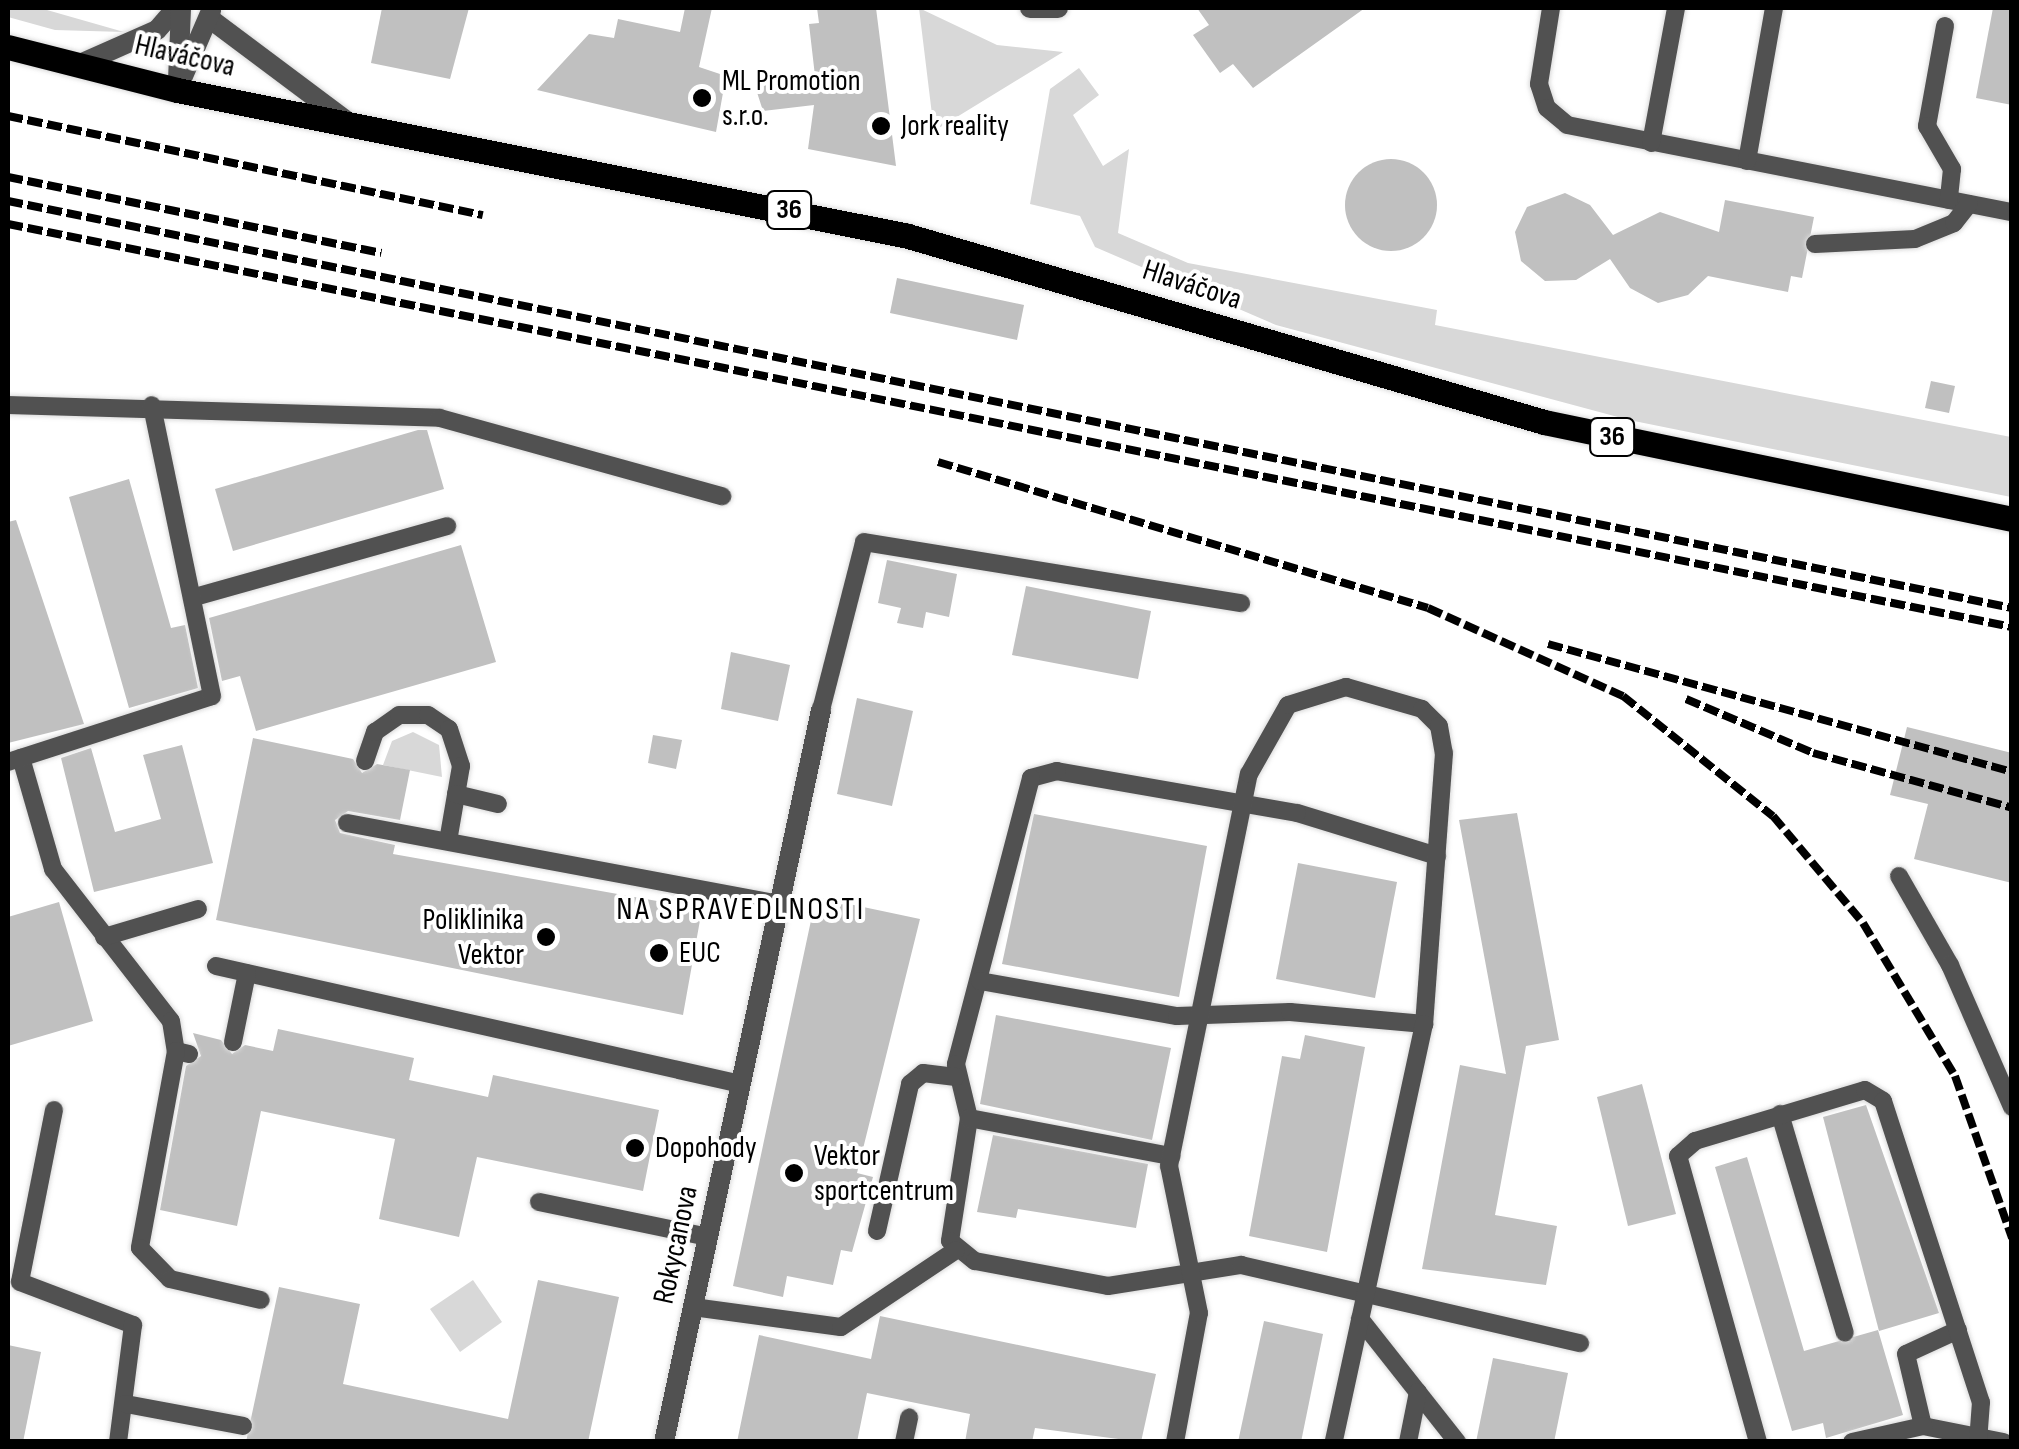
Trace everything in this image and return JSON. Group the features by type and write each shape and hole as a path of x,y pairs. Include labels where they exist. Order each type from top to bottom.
{"main road":[{"name":"Hlaváčova","path":"8,47 177,90 908,236 1544,422 2012,519"}],"street":[{"path":"78,65 156,30 178,8"},
{"path":"177,90 178,8"},
{"path":"1030,8 1058,8"},
{"path":"177,90 212,14"},
{"name":"Hlaváčova","path":"212,14 350,123"},
{"name":"Rokycanova","path":"664,1442 822,710"}],"lane":[{"path":"1551,8 1540,72 1547,108 1568,125 2012,212"},
{"path":"1651,143 1676,8"},
{"path":"1747,161 1774,8"},
{"path":"1945,26 1927,126 1952,169 1949,200"},
{"path":"1815,244 1915,238 1954,224 1968,204"},
{"path":"8,405 152,405 440,418 722,496"},
{"path":"152,405 195,597 212,696 14,760 53,869 173,1026 182,1052 140,1248 170,1279 261,1300"},
{"path":"195,597 447,526"},
{"path":"822,710 864,542 1241,602"},
{"path":"1174,1442 1198,1324 1170,1156 1257,753 1288,705 1327,688 1362,690 1422,709 1439,726 1437,856 1424,1024 1334,1442"},
{"path":"365,761 382,725 428,716 458,743 456,794 448,842"},
{"path":"956,1250 950,1224 969,1118 956,1077 1018,802 1032,778 1058,771 1244,804 1437,856"},
{"path":"456,794 498,804"},
{"path":"347,822 780,904"},
{"path":"1899,876 1950,964 2012,1108"},
{"path":"104,937 198,909"},
{"path":"216,966 741,1084"},
{"path":"233,1042 247,973"},
{"path":"980,981 1200,1016 1424,1024"},
{"path":"877,1231 910,1084 923,1073 956,1077"},
{"path":"1758,1442 1677,1160 1695,1141 1856,1091 1883,1101 1981,1402 1979,1439"},
{"path":"54,1110 20,1282 130,1321 136,1350 118,1442"},
{"path":"1780,1114 1845,1332"},
{"path":"969,1118 1170,1156"},
{"path":"539,1202 708,1236"},
{"path":"693,1307 841,1327 956,1250 1108,1286 1190,1270 1241,1265 1580,1343"},
{"path":"1360,1319 1456,1441"},
{"path":"1923,1426 1906,1354 1958,1330"},
{"path":"1408,1442 1418,1392"},
{"path":"126,1404 243,1426"},
{"path":"904,1442 909,1418"},
{"path":"1852,1442 1923,1426 2004,1442"}],"shaded area":[{"path":"8,8 40,8 124,32 55,30 8,17"},
{"path":"919,8 997,45 1063,52 934,131"},
{"path":"1079,68 1099,95 1073,115 1103,166 1129,149 1118,233 1188,263 1437,310 1435,325 2011,437 2011,497 1629,420 1276,325 1095,247 1080,216 1030,204 1050,89"},
{"path":"413,732 439,745 442,777 383,765 392,741"},
{"path":"473,1280 502,1322 460,1352 430,1309"}],"building":[{"path":"382,8 469,8 450,79 371,63"},
{"path":"685,8 712,8 699,67 726,76 716,132 537,90 589,34 614,38 618,19 680,32"},
{"path":"817,8 876,8 896,166 808,149 814,105 763,111 754,83 815,76 809,24 819,23"},
{"path":"1197,8 1365,8 1253,88 1233,64 1220,73 1193,35 1209,25"},
{"path":"1993,8 2012,8 2012,105 1976,98"},
{"path":"1391,159 1409,162 1424,172 1434,187 1434,223 1424,238 1409,248 1391,251 1373,248 1358,238 1348,223 1345,205 1348,187 1358,172 1373,162"},
{"path":"1565,193 1590,205 1613,235 1660,212 1719,232 1725,200 1814,217 1802,278 1791,276 1788,292 1708,276 1688,295 1658,303 1630,288 1610,259 1576,280 1545,281 1521,261 1515,232 1527,207"},
{"path":"897,278 1024,305 1017,340 890,313"},
{"path":"1931,381 1955,386 1949,413 1925,408"},
{"path":"427,430 444,489 233,551 215,489"},
{"path":"129,479 171,628 185,625 198,688 129,708 69,497"},
{"path":"16,520 84,724 8,743 8,522"},
{"path":"461,545 496,662 256,731 240,676 222,681 209,618"},
{"path":"887,560 957,574 949,617 926,612 923,628 897,623 901,608 878,603"},
{"path":"1026,586 1151,611 1138,679 1012,655"},
{"path":"731,652 790,665 778,721 721,709"},
{"path":"857,698 913,711 892,806 837,794"},
{"path":"1907,727 2012,753 2012,883 1914,859 1928,804 1890,795"},
{"path":"653,735 682,740 676,769 648,763"},
{"path":"253,738 353,759 362,773 377,764 410,770 400,820 348,811 335,820 340,833 395,845 393,854 702,909 683,1015 216,920"},
{"path":"182,745 213,863 94,892 61,758 91,748 115,832 161,819 143,755"},
{"path":"1517,813 1559,1040 1526,1046 1495,1215 1557,1226 1546,1285 1422,1269 1460,1065 1506,1074 1459,820"},
{"path":"1034,814 1207,846 1179,997 1002,964"},
{"path":"1298,863 1397,882 1375,998 1276,979"},
{"path":"816,897 920,919 857,1173 873,1177 852,1252 841,1250 833,1285 787,1276 783,1297 733,1286"},
{"path":"59,902 93,1021 8,1046 8,917"},
{"path":"996,1015 1171,1048 1152,1140 980,1104"},
{"path":"278,1029 414,1058 409,1080 488,1097 493,1075 659,1110 643,1191 477,1157 459,1237 379,1219 395,1139 261,1111 237,1226 160,1210 186,1066 201,1056 193,1033 221,1040 232,1054 245,1045 273,1051"},
{"path":"1305,1035 1365,1047 1327,1252 1249,1236 1282,1056 1300,1059"},
{"path":"1642,1084 1676,1214 1628,1226 1597,1097"},
{"path":"1866,1105 1939,1313 1879,1331 1823,1117"},
{"path":"993,1135 1148,1164 1136,1228 1018,1209 1016,1218 977,1212"},
{"path":"1747,1157 1804,1351 1878,1330 1903,1415 1826,1438 1823,1423 1792,1431 1715,1167"},
{"path":"538,1280 619,1297 588,1442 246,1442 279,1287 360,1304 343,1384 508,1419"},
{"path":"880,1316 1156,1374 1141,1442 1035,1428 1032,1442 965,1442 970,1414 867,1393 857,1442 737,1442 759,1335 871,1359"},
{"path":"1264,1321 1323,1334 1301,1442 1238,1442"},
{"path":"8,1345 41,1352 23,1442 8,1442"},
{"path":"1493,1358 1568,1373 1554,1442 1476,1442"}],"railway":[{"path":"8,116 483,215"},
{"path":"8,177 381,253"},
{"path":"8,201 2012,608"},
{"path":"8,224 2012,627"},
{"path":"938,462 1428,608 1623,696 1773,816 1863,923 1955,1076 2012,1238"},
{"path":"1548,644 2012,772"},
{"path":"1686,699 1813,753 2012,808"}],"place":[{"name":"ML Promotion s.r.o.","path":"702,98"},
{"name":"Jork reality","path":"881,126"},
{"name":"Poliklinika Vektor","path":"546,937"},
{"name":"EUC","path":"659,953"},
{"name":"Dopohody","path":"635,1148"},
{"name":"Vektor sportcentrum","path":"794,1173"}],"district":[{"name":"NA SPRAVEDLNOSTI","path":"741,910"}]}
